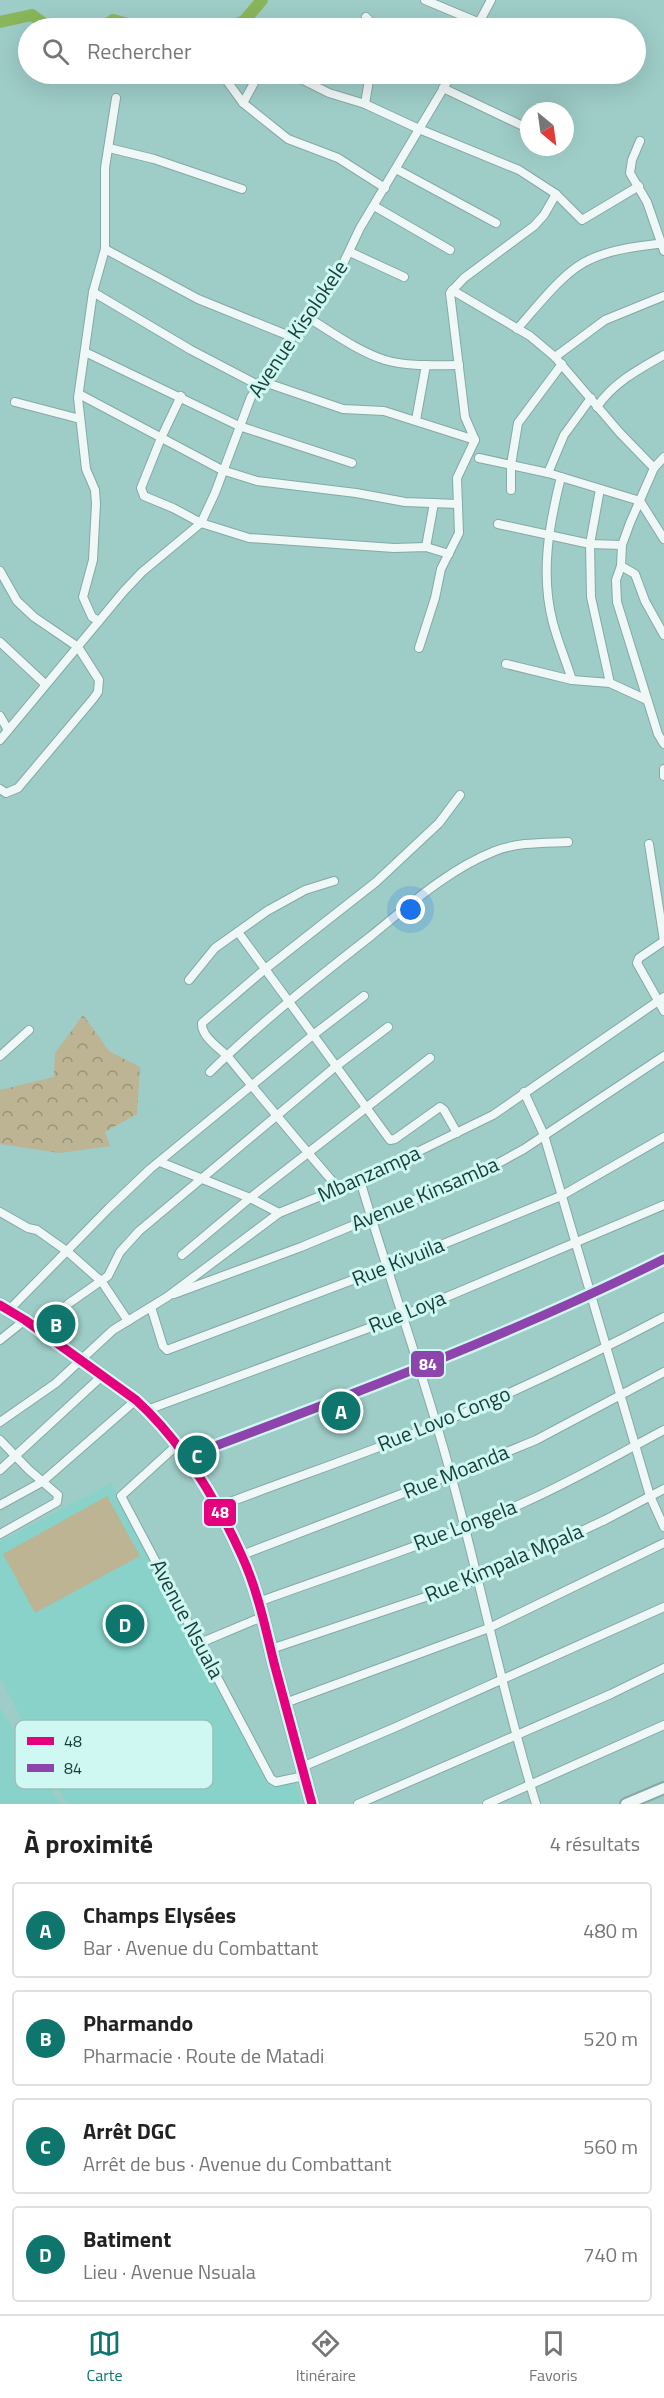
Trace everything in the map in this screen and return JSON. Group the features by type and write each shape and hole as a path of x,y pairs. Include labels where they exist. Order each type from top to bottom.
{"main road":[{"path":"6,1309 80,1359 147,1410 186,1457 217,1507 242,1555 258,1602 312,1804"}],"street":[{"path":"425,0 462,18"},
{"path":"482,18 491,0"},
{"path":"228,84 243,103 288,139 338,158 385,188"},
{"path":"243,103 253,84"},
{"path":"311,84 329,93 365,104 519,170 556,194 582,220 639,186"},
{"path":"365,104 368,84"},
{"name":"Avenue Kisolokele","path":"0,740 142,572 201,523 215,493 239,426 259,383 330,286 350,252 360,228 446,84"},
{"path":"443,88 520,125"},
{"path":"99,621 92,617 83,597 93,560 96,504 95,490 86,469 79,394 93,292 105,249 105,168 116,98"},
{"path":"517,329 560,283 590,259 630,248 663,246 639,186 630,173 640,141"},
{"path":"109,147 154,159 242,189"},
{"path":"396,169 496,223"},
{"path":"419,648 435,598 441,569 459,532 457,478 475,440 465,417 449,298 452,290 464,278 534,226 544,215 556,194"},
{"path":"374,207 450,250"},
{"path":"105,249 198,299 292,337"},
{"path":"350,252 404,277"},
{"path":"452,290 530,336 555,357 597,407 654,468"},
{"path":"93,292 191,350 259,383 344,409 384,411 475,440"},
{"path":"555,357 605,320 664,296"},
{"path":"307,317 377,357 396,362 426,365 459,365"},
{"path":"85,352 181,396 239,426 352,463"},
{"path":"597,407 603,398 627,377 664,356"},
{"path":"511,490 511,465 518,423 562,364"},
{"path":"416,420 426,365"},
{"path":"79,394 222,470 274,484 356,493 405,502 458,504"},
{"path":"181,396 161,438 141,488 141,494 201,523 249,538 394,548 426,547 449,554"},
{"path":"548,473 564,435 591,398"},
{"path":"15,402 80,419"},
{"path":"664,457 654,468 622,545 621,566 616,580 617,602 647,700 664,744"},
{"path":"479,458 548,473 640,501 664,539"},
{"path":"561,477 548,536 546,560 553,623 572,680"},
{"path":"600,489 590,544 591,597 610,683"},
{"path":"426,547 434,503"},
{"path":"498,524 590,544 622,545"},
{"path":"621,566 635,574 645,601 664,635"},
{"path":"0,571 17,600 34,617 78,647 99,680 98,692 18,788 6,793 0,789"},
{"path":"0,642 45,684"},
{"path":"506,664 572,680 610,683 647,700"},
{"path":"0,716 8,730"},
{"path":"664,769 664,776"},
{"path":"339,1189 227,1056 205,1034 201,1028 202,1023 264,970 376,882 439,823 460,795"},
{"path":"210,1072 289,1002 411,904 476,860 517,845 568,842"},
{"path":"648,844 664,941 639,958 637,963 661,999 664,1011"},
{"path":"189,980 215,948 238,932 291,897 334,881"},
{"path":"238,932 390,1140 395,1139 440,1107 457,1133"},
{"path":"6,1309 68,1252 109,1208 160,1162 313,1035 364,996"},
{"name":"Mbanzampa","path":"0,1422 56,1383 113,1330 167,1297 279,1213 360,1180 493,1115 661,999"},
{"path":"68,1304 108,1276 120,1252 129,1241 335,1067 388,1028"},
{"path":"0,1056 28,1030"},
{"name":"Avenue Kinsamba","path":"167,1297 301,1247 484,1171 544,1135 664,1056"},
{"path":"182,1255 250,1198 430,1058"},
{"path":"524,1092 544,1135 650,1497 664,1527"},
{"name":"Rue Kivuila","path":"151,1307 163,1347 168,1350 387,1267 561,1196 664,1137"},
{"path":"160,1162 250,1198 279,1213"},
{"path":"360,1180 404,1315 451,1475 516,1736 536,1804"},
{"name":"Rue Loya","path":"147,1410 404,1315 664,1205"},
{"path":"0,1212 28,1228 37,1230 68,1252 102,1282 128,1321"},
{"path":"186,1457 419,1369 590,1296 664,1259"},
{"name":"Rue Lovo Congo","path":"217,1507 436,1425 518,1389 664,1317"},
{"path":"0,1340 25,1320"},
{"name":"Rue Moanda","path":"242,1555 536,1440 664,1372"},
{"path":"0,1470 102,1376"},
{"path":"0,1505 42,1482 136,1400"},
{"name":"Rue Longela","path":"258,1602 464,1527 582,1475 664,1430"},
{"path":"0,1440 57,1495 57,1502 0,1534"},
{"name":"Avenue Nsuala","path":"176,1446 121,1496 271,1779 276,1782 303,1771"},
{"name":"Rue Kimpala Mpala","path":"271,1649 476,1580 664,1489"},
{"path":"285,1703 489,1628 664,1543"},
{"path":"303,1771 664,1607"},
{"path":"200,1643 262,1617"},
{"path":"358,1804 516,1736 664,1668"},
{"path":"487,1804 664,1725"},
{"path":"626,1804 645,1800 664,1788"}],"shaded area":[{"path":"111,1483 271,1786 295,1782 302,1804 67,1804 59,1789 213,1789 213,1720 22,1720 0,1678 0,1542"},
{"path":"0,1708 15,1732 15,1789 51,1789 60,1804 0,1804"}],"green space":[{"path":"83,1015 109,1051 140,1067 137,1114 105,1132 110,1146 60,1153 0,1144 0,1090 54,1077 55,1053"},
{"path":"107,1496 140,1556 35,1613 3,1554"}],"waterway":[{"path":"247,18 262,0"},
{"path":"18,18 32,15 36,18"},
{"path":"0,22 18,18"}],"transit line":[{"name":"84","path":"186,1457 368,1388 487,1339 547,1314 664,1259"},
{"name":"48","path":"0,1305 25,1320 136,1400 168,1434 209,1492 252,1580 312,1804"}],"place":[{"name":"Pharmando","path":"56,1324"},
{"name":"Champs Elysées","path":"341,1411"},
{"name":"Arrêt DGC","path":"197,1455"},
{"name":"Batiment","path":"125,1624"}]}
